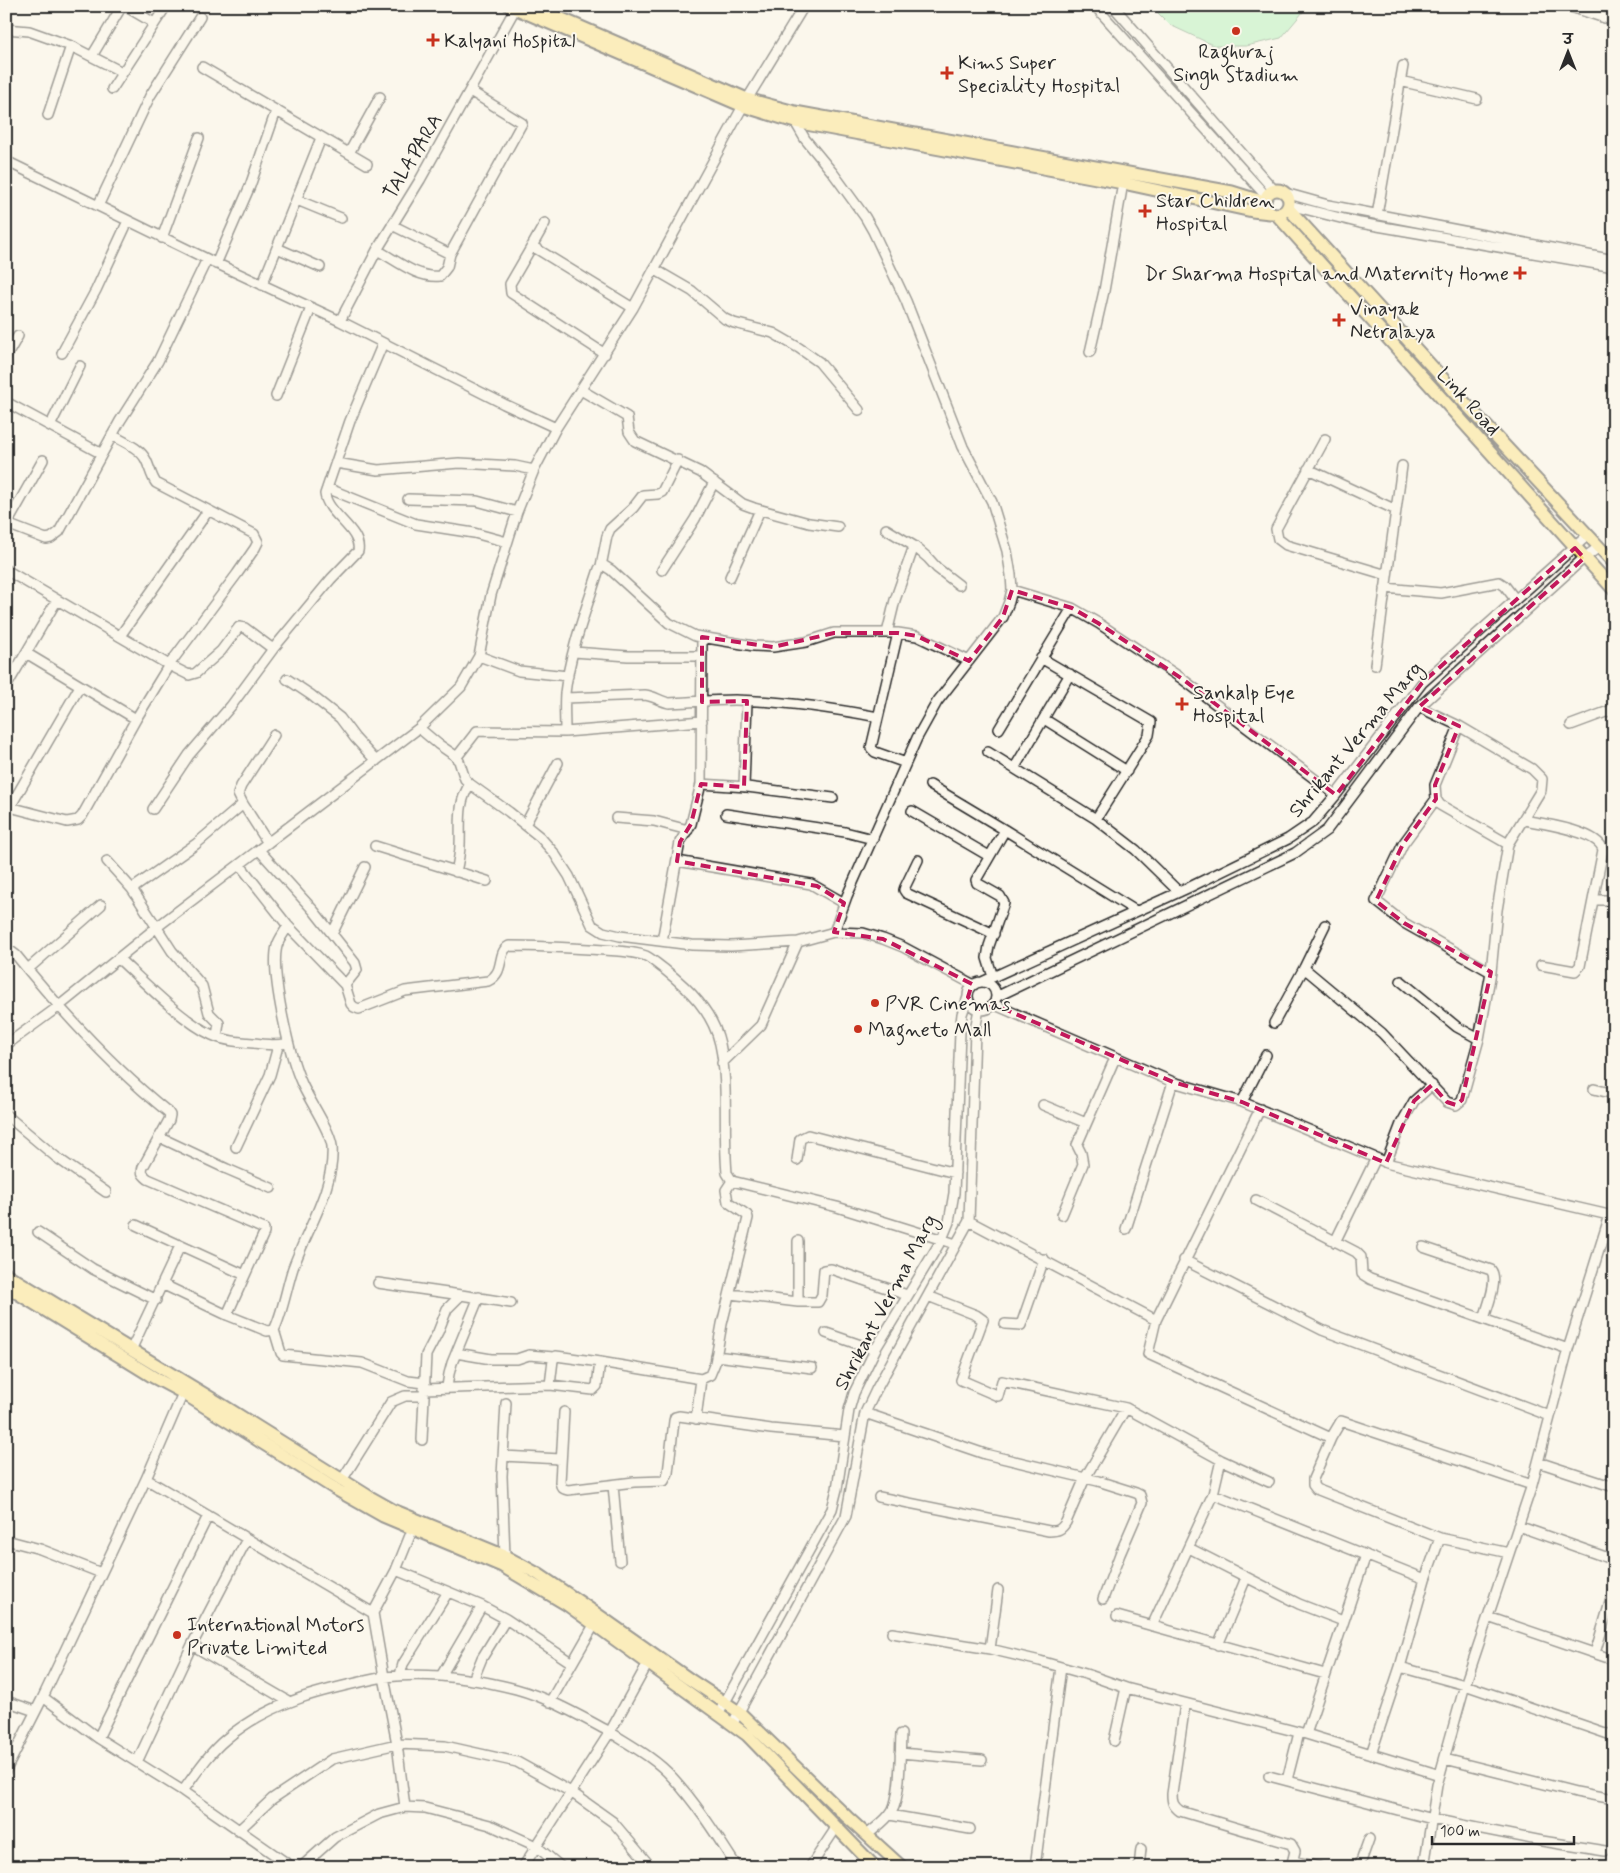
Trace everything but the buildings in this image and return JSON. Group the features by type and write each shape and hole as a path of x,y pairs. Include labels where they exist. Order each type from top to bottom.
{"main road":[{"path":"513,8 745,102 795,122 1123,183 1252,211 1270,203 1285,193 1288,196 1289,206 1285,212 1270,203 1232,192 745,102 532,6"},
{"name":"Link Road","path":"1270,203 1614,590"},
{"name":"Link Road","path":"1289,206 1464,403 1614,562"},
{"path":"6,1274 393,1510 505,1556 538,1574 739,1712 902,1867"},
{"path":"6,1286 155,1378 183,1393 336,1490 383,1516 502,1566 566,1604 747,1735 875,1867"}],"street":[{"path":"92,56 124,6 154,23"},
{"path":"112,89 166,6"},
{"path":"6,1045 58,1007 157,927 419,728 461,687 479,656 491,595 516,512 534,470 556,428 633,308 745,102 804,6"},
{"name":"Link Road","path":"1096,6 1270,203"},
{"name":"Link Road","path":"1113,6 1270,203"},
{"path":"1568,6 1614,21"},
{"path":"1607,6 1614,8"},
{"name":"TALAPARA","path":"340,321 377,250 470,91 513,8"},
{"path":"98,206 150,96 200,18"},
{"path":"6,29 29,31 74,47 122,72"},
{"path":"48,115 68,52 74,47"},
{"path":"1377,215 1403,66"},
{"path":"202,67 367,164"},
{"path":"1400,80 1477,99"},
{"path":"377,250 413,270 434,277 440,276 447,267 450,254 522,123 470,91"},
{"path":"349,153 380,96"},
{"path":"216,264 250,186 276,111"},
{"path":"789,111 805,139 833,173 864,217 906,301 963,446 992,502 1007,551 1012,575 1012,590 1003,617 937,702 917,738 844,903 834,932"},
{"path":"162,238 199,138"},
{"path":"262,285 321,138"},
{"path":"8,165 340,321 556,428"},
{"path":"1090,352 1104,291 1123,183"},
{"path":"1285,193 1328,205 1377,215 1614,260"},
{"path":"297,200 341,218"},
{"path":"1289,206 1360,223 1614,267"},
{"path":"62,353 92,298 128,221"},
{"path":"545,223 510,284 511,294 605,354"},
{"path":"392,225 450,254"},
{"path":"532,246 633,308"},
{"path":"277,248 320,267"},
{"path":"43,460 7,524 46,538 55,536 112,435 158,361 207,259"},
{"path":"654,269 692,291 725,319 773,333 799,348 819,362 859,410"},
{"path":"276,396 311,308"},
{"path":"6,357 18,336"},
{"path":"153,809 189,755 231,706 273,649 331,579 358,551 358,544 347,525 327,504 325,494 350,421 383,343"},
{"path":"50,426 80,366"},
{"path":"581,390 627,417 629,432 635,441 678,460 714,482 743,504 760,510 838,527"},
{"path":"6,402 102,454"},
{"path":"80,686 8,807 67,822 78,820 82,816 136,719 169,665 258,542 254,534 156,483 151,476 144,457 139,451 112,435"},
{"path":"1325,439 1276,529 1278,539 1286,545 1387,575"},
{"path":"565,732 565,698 568,676 607,536 610,529 643,496 662,492 678,460"},
{"path":"336,463 378,470 474,463 515,466 534,470"},
{"path":"1376,665 1402,466"},
{"path":"1308,469 1396,510"},
{"path":"662,570 695,519 714,482"},
{"path":"327,488 416,524 474,533 507,542"},
{"path":"408,499 476,502 516,512"},
{"path":"730,577 760,510"},
{"path":"120,636 208,511"},
{"path":"886,529 921,551 937,568 959,585"},
{"name":"Shrikant Verma Marg","path":"978,983 1179,892 1288,839 1313,822 1422,683 1588,535"},
{"path":"887,633 895,600 914,546"},
{"name":"Shrikant Verma Marg","path":"995,1001 1295,854 1327,830 1419,707 1584,558 1600,547"},
{"path":"600,566 607,566 669,622 681,630 702,637 754,646 773,647 806,642 834,633 898,633 917,636 969,661"},
{"path":"6,570 169,665 190,675 196,673 225,647 239,627 245,628 273,649"},
{"path":"1385,588 1441,593 1499,582 1505,586 1515,599"},
{"path":"1012,590 1072,608 1098,623 1181,678 1336,795"},
{"path":"6,687 57,600"},
{"path":"999,729 1072,608"},
{"path":"898,633 871,748 872,751 906,763"},
{"path":"662,941 680,842 688,830 694,815 701,784 702,637"},
{"path":"574,652 628,656 702,656"},
{"path":"26,653 136,719"},
{"path":"479,656 519,671 568,676"},
{"path":"1041,658 1151,722 1152,728 1149,735 1096,819"},
{"path":"1015,768 1070,674"},
{"path":"287,679 340,718 354,738 376,761"},
{"path":"565,698 645,695 654,696 660,701 669,703 747,701 800,704 878,717"},
{"path":"744,787 747,701"},
{"path":"1304,968 1382,1033 1447,1102 1456,1105 1462,1100 1479,1039 1491,972 1497,910 1508,844 1541,790 1542,779 1539,774 1459,726 1419,707"},
{"path":"1571,724 1614,709"},
{"path":"1044,720 1127,771"},
{"path":"456,758 477,731 565,732 702,721"},
{"path":"1459,726 1435,785 1436,799 1440,805 1508,844"},
{"path":"419,728 456,758 465,779 470,784 540,837 569,876 589,919 596,929 620,936 692,945 731,946 798,942 834,932 863,933 903,947 978,983 991,985 996,992 995,1001 987,1009 978,1009 972,1005 968,997 970,988 978,983"},
{"path":"268,843 238,794 241,786 274,735"},
{"path":"988,752 1096,819 1136,850 1179,892"},
{"path":"525,825 558,763"},
{"path":"456,872 460,844 460,807 470,784"},
{"path":"701,784 744,787 833,798"},
{"path":"930,785 1136,912"},
{"path":"1436,799 1403,844 1376,900 1404,923 1491,972"},
{"path":"132,890 196,844 243,804"},
{"path":"912,811 989,856"},
{"path":"726,814 845,832 873,839"},
{"path":"616,818 654,821 688,830"},
{"path":"1523,820 1570,829 1600,843 1604,850 1578,970 1569,972 1542,965"},
{"path":"993,977 987,958 1003,909 1003,899 977,884 976,880 1005,830"},
{"path":"375,846 487,881"},
{"path":"260,850 332,934 357,967 355,974 345,984"},
{"path":"918,860 905,887 906,893 994,934"},
{"path":"107,861 132,890 172,951 204,989 209,1013 219,1022 217,1036"},
{"path":"677,861 811,884 844,903"},
{"path":"240,865 288,926 345,984 351,1004 359,1009 395,994 411,990 459,986 488,981 495,978 499,972 503,951 509,946 580,948 635,953 645,956 665,970 693,995 714,1025 720,1045 727,1120 727,1168 728,1177 732,1181 837,1207 956,1244"},
{"path":"332,934 365,867"},
{"path":"1593,900 1614,900"},
{"path":"28,969 101,905"},
{"path":"1274,1023 1325,925"},
{"path":"288,926 277,946 276,971 288,1044 301,1082 329,1135 332,1152 327,1186 294,1267 274,1330 280,1353 283,1355 362,1363 424,1389"},
{"path":"722,1063 761,1025 798,942"},
{"path":"6,952 12,952 58,1007 119,1069 170,1115 143,1167 143,1175 148,1179 264,1229 264,1233 227,1315"},
{"path":"119,959 193,1024 217,1036 234,1041 278,1046 288,1044"},
{"path":"1401,981 1457,1027 1479,1039"},
{"name":"Shrikant Verma Marg","path":"719,1713 832,1509 854,1393 875,1350 942,1239 952,1208 960,1032 962,1014 968,997"},
{"path":"995,1001 1115,1058 1173,1082 1242,1102 1386,1163 1612,1215 1568,1349 1532,1486 1465,1685 1440,1775 1424,1867"},
{"name":"Shrikant Verma Marg","path":"732,1723 846,1516 865,1413 968,1221 975,1030 978,1009"},
{"path":"236,1147 270,1075 278,1046"},
{"path":"1242,1102 1266,1055"},
{"path":"1062,1215 1083,1164 1077,1145 1115,1058"},
{"path":"1126,1229 1173,1082"},
{"path":"1386,1163 1401,1124 1414,1101 1432,1085"},
{"path":"1594,1089 1614,1094"},
{"path":"1043,1105 1086,1124"},
{"path":"1260,1109 1156,1320 1148,1354 1331,1438"},
{"path":"6,1115 56,1157 106,1192"},
{"path":"797,1160 800,1139 808,1135 955,1173"},
{"path":"160,1137 219,1166 271,1188"},
{"path":"1335,1242 1376,1158"},
{"path":"456,1353 491,1359 517,1360 529,1355 560,1356 700,1379 710,1375 748,1218 728,1202 726,1190 732,1181"},
{"path":"1256,1200 1359,1254 1360,1270 1364,1276 1568,1349"},
{"path":"968,1221 1044,1259 1156,1320"},
{"path":"136,1224 245,1275"},
{"path":"38,1232 93,1269 156,1300"},
{"path":"798,1241 798,1302"},
{"path":"131,1350 164,1285 180,1246"},
{"path":"1423,1247 1491,1270 1494,1274 1494,1281 1484,1319"},
{"path":"1005,1324 1021,1325 1044,1259"},
{"path":"1184,1260 1322,1330 1550,1416"},
{"path":"730,1294 815,1303 821,1299 822,1274 827,1269 907,1295"},
{"path":"378,1283 511,1303"},
{"path":"164,1285 227,1315 267,1330 274,1330"},
{"path":"422,1440 426,1355 438,1332 446,1309 461,1295"},
{"path":"928,1296 976,1315 983,1320 961,1380 998,1396 1002,1381 1126,1408 1222,1460 1268,1482"},
{"path":"447,1387 456,1353 479,1297"},
{"path":"826,1333 875,1350"},
{"path":"716,1356 812,1368"},
{"path":"550,1385 554,1357"},
{"path":"342,1480 392,1402 405,1396 424,1389 447,1387 550,1385 591,1390 596,1389 600,1362"},
{"path":"696,1419 700,1379"},
{"path":"6,1770 43,1697 146,1479 183,1393"},
{"path":"505,1556 502,1496 506,1403"},
{"path":"879,1497 1048,1531 1057,1531 1066,1522 1085,1478 1126,1408"},
{"path":"564,1412 560,1482 560,1487 563,1490 664,1481 667,1478 675,1418 678,1416 808,1434 845,1436"},
{"path":"865,1413 985,1454 1098,1480 1136,1493 1142,1499 1140,1509 1103,1598"},
{"path":"1509,1553 1440,1538 1316,1489 1314,1479 1331,1438 1341,1421 1532,1486"},
{"path":"503,1456 561,1458"},
{"path":"1152,1626 1213,1494 1222,1460"},
{"path":"1538,1462 1614,1487"},
{"path":"146,1479 373,1613"},
{"path":"613,1485 620,1561"},
{"path":"1213,1494 1425,1579"},
{"path":"98,1738 208,1516"},
{"path":"1518,1526 1614,1560"},
{"path":"406,1807 397,1744 373,1613 396,1570 413,1528"},
{"path":"1371,1754 1400,1667 1425,1579 1440,1538"},
{"path":"137,1762 192,1645 248,1539"},
{"path":"6,1540 40,1549 101,1573"},
{"path":"1188,1548 1298,1604 1343,1621"},
{"path":"1287,1780 1366,1556"},
{"path":"396,1570 482,1606 572,1663"},
{"path":"1218,1644 1246,1578"},
{"path":"1595,1653 1614,1589"},
{"path":"990,1649 998,1590"},
{"path":"400,1675 403,1664 448,1592"},
{"path":"441,1676 482,1606"},
{"path":"1117,1616 1325,1674"},
{"path":"1488,1617 1614,1660"},
{"path":"473,1680 482,1658 506,1620"},
{"path":"550,1702 594,1625"},
{"path":"892,1633 990,1649 1061,1667 1126,1688 1302,1734 1440,1775"},
{"path":"192,1645 288,1701"},
{"path":"523,1867 610,1732 648,1663"},
{"path":"1034,1867 1061,1667"},
{"path":"1400,1667 1465,1685 1614,1736"},
{"path":"182,1791 226,1739 244,1725 288,1701 330,1688 400,1675 441,1676 473,1680 517,1690 550,1702 610,1732 643,1754 671,1775 706,1818 737,1867"},
{"path":"1114,1741 1126,1688"},
{"path":"43,1697 98,1738 182,1791 292,1867"},
{"path":"6,1701 35,1711"},
{"path":"1185,1704 1172,1794 1172,1802 1175,1808 1286,1841 1294,1847 1292,1864 1319,1867"},
{"path":"867,1835 890,1815 894,1809 897,1795 901,1734"},
{"path":"238,1831 272,1799 332,1759 397,1744 445,1746 517,1762 571,1792 613,1822 651,1867"},
{"path":"900,1754 982,1760"},
{"path":"1445,1759 1576,1792 1614,1799"},
{"path":"1269,1776 1432,1819 1542,1841 1605,1851"},
{"path":"301,1867 335,1837 379,1814 406,1807 424,1808 490,1825 536,1846 561,1867"},
{"path":"890,1815 970,1829"},
{"path":"810,1867 836,1828"},
{"path":"1359,1867 1369,1839"},
{"path":"1139,1867 1141,1849"}],"highlighted area":[{"path":"1575,548 1584,558 1419,707 1459,726 1435,785 1436,799 1403,844 1376,901 1404,923 1491,972 1462,1100 1456,1105 1447,1102 1432,1085 1414,1101 1386,1163 1242,1102 1173,1082 995,1005 979,1009 968,997 972,984 883,939 834,932 844,903 817,886 677,861 680,842 691,824 701,784 744,787 747,701 702,702 702,637 773,647 834,633 898,633 917,636 969,661 1003,617 1012,590 1072,608 1098,623 1181,678 1336,795 1422,683"}],"green space":[{"name":"Raghuraj Singh Stadium","path":"1151,6 1308,6 1281,38 1246,46 1215,46 1170,25"}],"place":[{"name":"Raghuraj Singh Stadium","path":"1236,31"},
{"name":"Kalyani Hospital","path":"433,40"},
{"name":"Kims Super Speciality Hospital","path":"947,73"},
{"name":"Star Children Hospital","path":"1145,211"},
{"name":"Dr Sharma Hospital and Maternity Home","path":"1520,273"},
{"name":"Vinayak Netralaya","path":"1339,320"},
{"name":"Sankalp Eye Hospital","path":"1182,704"},
{"name":"PVR Cinemas","path":"875,1003"},
{"name":"Magneto Mall","path":"858,1029"},
{"name":"International Motors Private Limited","path":"177,1635"}]}
